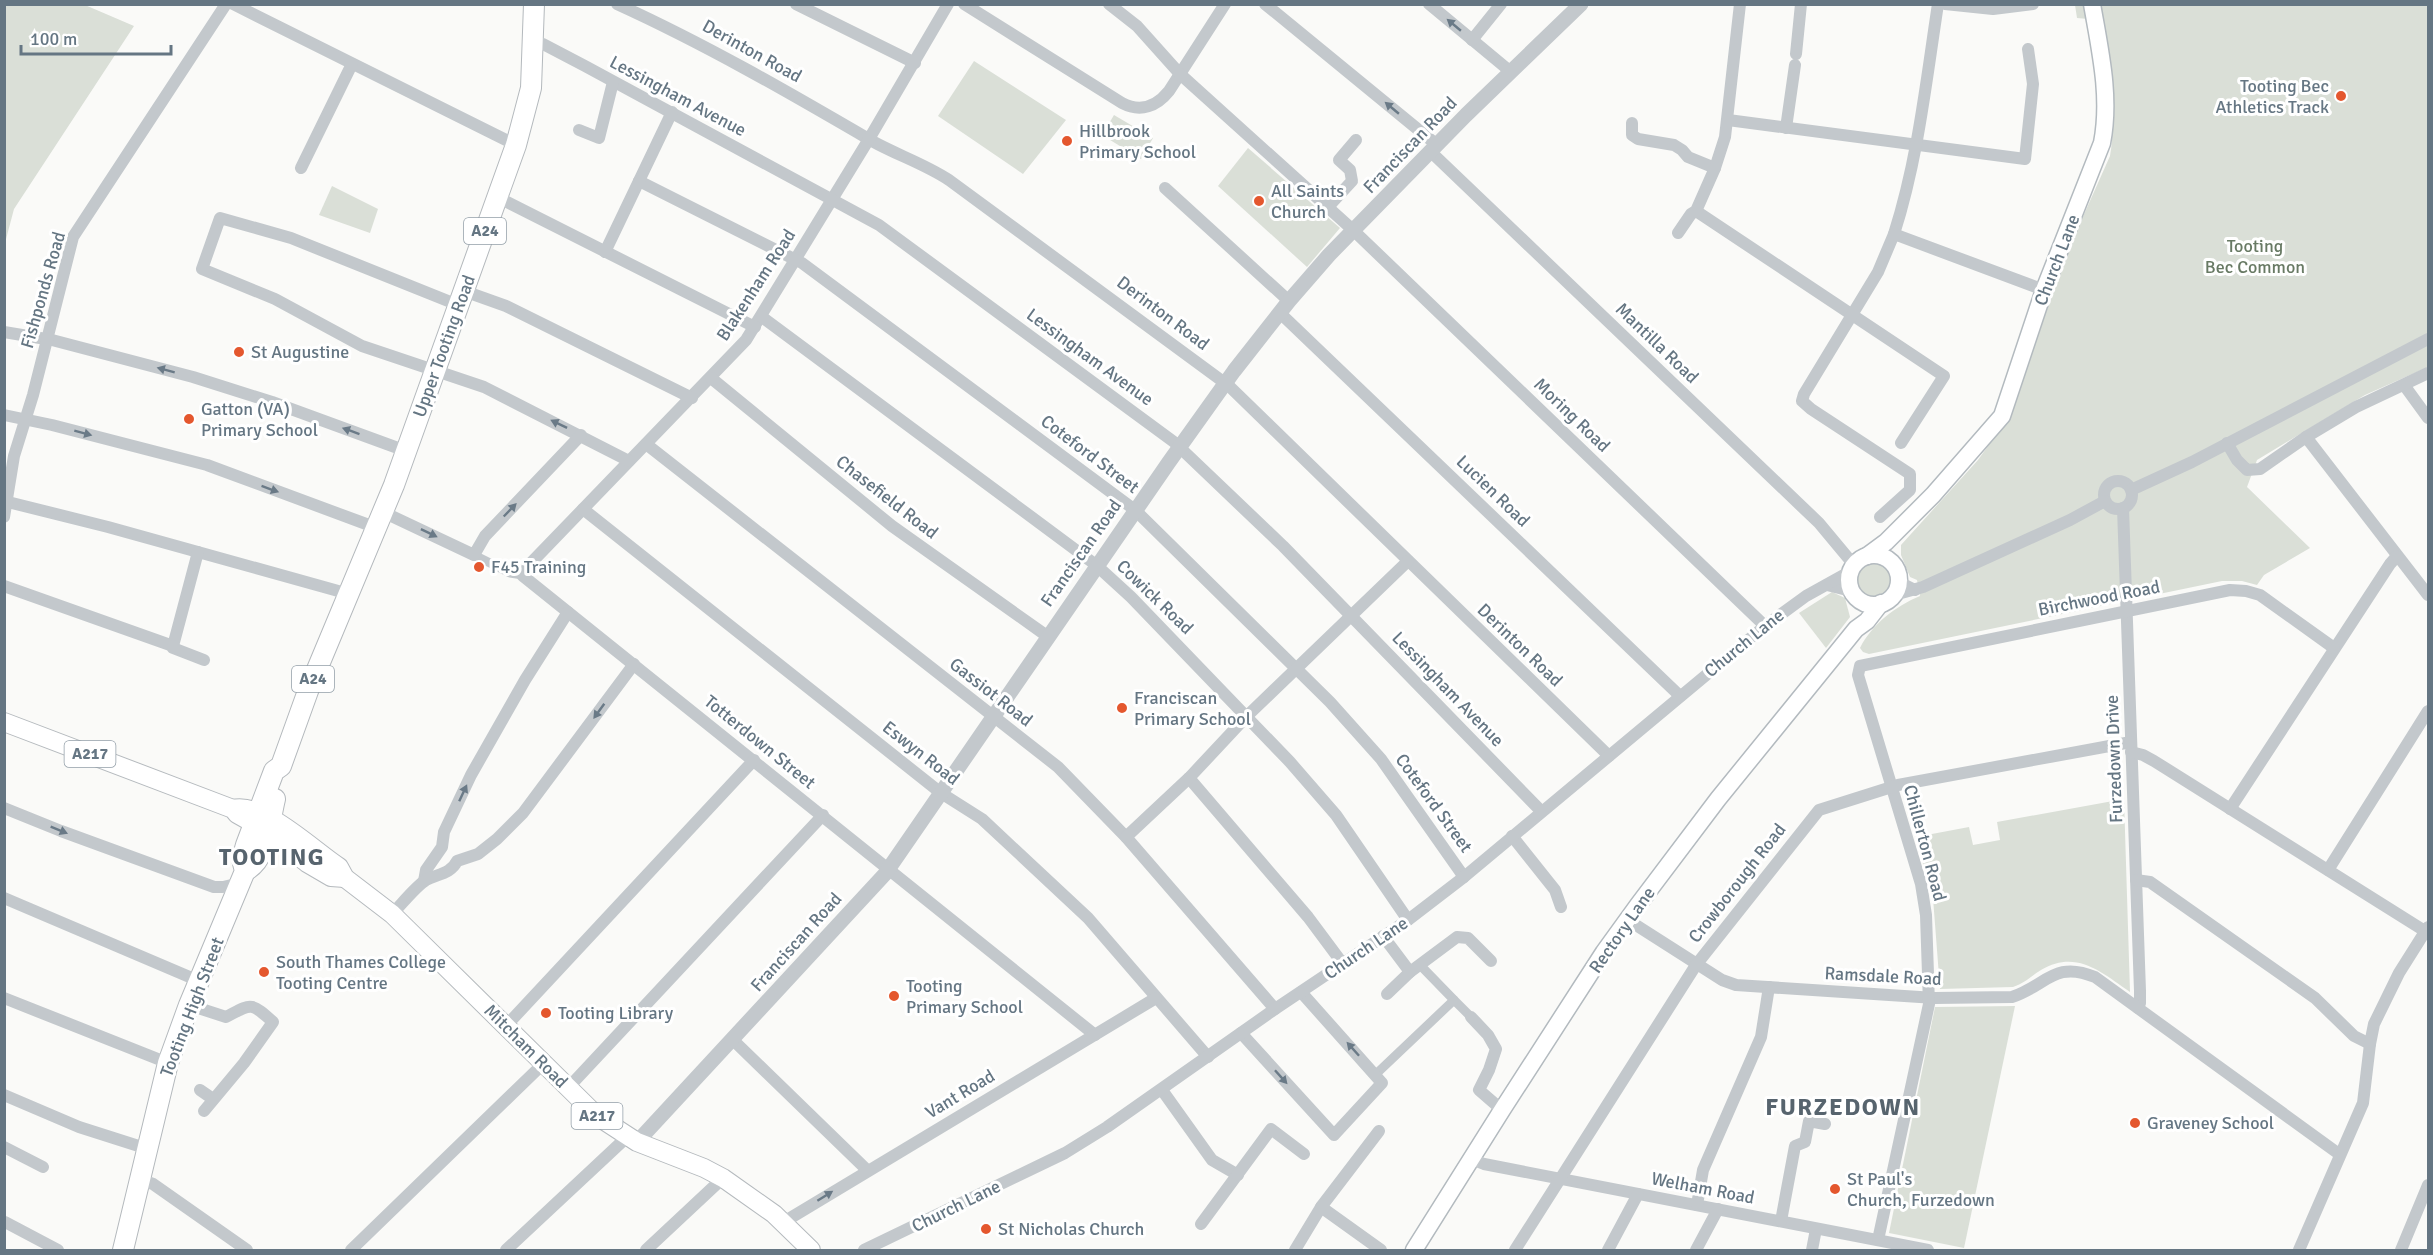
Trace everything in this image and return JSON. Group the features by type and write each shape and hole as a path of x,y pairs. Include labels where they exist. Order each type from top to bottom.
{"highway":[{"name":"Upper Tooting Road","path":"380,520 516,145 530,97 534,5"},
{"name":"Tooting High Street","path":"123,1251 142,1180 158,1098 168,1063 189,1005 243,877 242,859 263,821 283,773 281,766 300,711 380,520"}],"main road":[{"name":"Church Lane","path":"1887,550 2002,416 2044,290 2102,143 2106,96 2092,4"},
{"path":"1855,595 1866,604 1891,593 1897,570 1887,550 1857,564 1849,582 1855,595 1856,629"},
{"name":"Rectory Lane","path":"1414,1251 1502,1110 1628,920 1718,799 1856,629 1867,621 1891,593"},
{"name":"A217","path":"4,722 233,808 237,814 263,821"},
{"name":"Mitcham Road","path":"263,821 339,867 345,878 392,914 597,1116 632,1139 723,1178 748,1194 782,1222 805,1249"}],"street":[{"name":"Fishponds Road","path":"4,517 14,456 48,339 73,237 226,4"},
{"path":"233,4 516,145"},
{"name":"Derinton Road","path":"617,4 685,35 792,93 869,139 950,180 1225,382 1609,756"},
{"path":"796,4 915,63"},
{"name":"Blakenham Road","path":"522,575 528,566 738,350 796,260 948,4"},
{"path":"964,4 1129,107 1145,108 1159,102 1169,91 1225,4"},
{"name":"Moring Road","path":"1109,4 1137,26 1180,74 1328,207 1765,626"},
{"name":"Mantilla Road","path":"1264,4 1434,148 1819,523 1857,564"},
{"path":"1429,4 1511,72"},
{"path":"1472,40 1501,4"},
{"name":"Franciscan Road","path":"632,1139 733,1040 890,868 1047,636 1225,382 1348,226 1434,148 1581,4"},
{"path":"1678,233 1691,214 1696,212 1715,168 1725,137 1740,4"},
{"path":"1786,128 1801,4"},
{"path":"1880,517 1910,490 1910,474 1811,410 1802,401 1804,394 1878,272 1894,234 1917,146 1938,4"},
{"path":"1945,4 1993,9 2033,4"},
{"name":"Lessingham Avenue","path":"534,44 543,44 672,112 832,198 891,233 1180,446 1351,615 1541,811"},
{"path":"1728,120 2025,159 2033,84 2028,49"},
{"path":"301,168 352,64"},
{"path":"579,130 599,138 613,82"},
{"path":"605,252 672,112"},
{"path":"1632,123 1632,135 1638,139 1674,145 1688,157 1715,168"},
{"path":"1328,207 1352,181 1350,170 1339,160 1356,140"},
{"name":"Coteford Street","path":"639,182 796,260 1135,510 1330,702 1380,759 1464,876"},
{"name":"Lucien Road","path":"1166,188 1680,696"},
{"name":"Cowick Road","path":"497,197 605,252 758,322 1096,565 1131,597 1247,716 1336,815 1408,920"},
{"path":"1696,212 1944,376 1901,443"},
{"path":"629,461 484,387 362,346 275,299 202,269 220,218 291,238 461,298 506,306 692,398"},
{"path":"1894,234 2044,290"},
{"path":"4,332 48,339 201,380 272,402 406,451"},
{"path":"2131,490 2428,339"},
{"path":"2227,443 2237,460 2247,470 2260,469 2306,437 2356,407 2428,373"},
{"name":"Chasefield Road","path":"711,378 892,526 1047,636"},
{"path":"2404,385 2428,418"},
{"name":"Totterdown Street","path":"4,415 26,418 207,465 380,520 474,555 510,573 522,575 524,579 890,868 1095,1035"},
{"path":"474,555 485,536 581,435"},
{"path":"2306,437 2428,595"},
{"name":"Gassiot Road","path":"646,444 1058,767 1126,837 1275,1009"},
{"path":"2114,482 2126,483 2131,490 2131,500 2123,508 2110,507 2105,501 2107,487 2114,482"},
{"path":"1891,593 1915,590 2070,520 2105,501"},
{"path":"5,502 349,594"},
{"name":"Furzedown Drive","path":"2123,508 2140,991 2138,1008"},
{"name":"Eswyn Road","path":"583,509 940,793 982,819 1088,918 1208,1057"},
{"path":"173,646 198,552"},
{"path":"2230,809 2334,648 2397,556"},
{"path":"1126,837 1189,778 1247,716 1408,561"},
{"name":"Church Lane","path":"864,1251 1065,1153 1162,1090 1275,1009 1408,920 1765,626 1806,596 1827,585 1857,564"},
{"path":"1827,585 1855,595"},
{"path":"4,586 173,646 173,648 204,660"},
{"name":"Birchwood Road","path":"1858,670 1863,664 2220,592 2246,591 2260,595 2334,648"},
{"path":"424,881 426,870 442,847 444,832 471,775 525,680 568,612"},
{"path":"457,861 478,854 523,813 633,664"},
{"name":"Chillerton Road","path":"1858,670 1921,884 1926,915 1929,997 1878,1240"},
{"path":"2328,870 2428,711"},
{"path":"2131,747 2428,931 2399,973 2374,1024 2363,1103 2299,1251"},
{"name":"Crowborough Road","path":"1515,1251 1696,965 1819,810 1892,787 2131,747"},
{"path":"506,1026 754,760"},
{"path":"1189,778 1308,916 1343,964"},
{"path":"4,807 214,887 223,888 243,877"},
{"path":"568,1088 823,815"},
{"path":"1512,836 1556,890 1561,907"},
{"path":"392,914 424,881 455,866 457,861 454,851 442,847"},
{"path":"2136,880 2150,882 2315,998 2354,1036 2370,1044"},
{"path":"4,898 199,981"},
{"name":"Ramsdale Road","path":"1628,920 1696,965 1728,983 1929,997 2012,997 2022,994 2050,975 2076,971 2095,977 2340,1154"},
{"path":"1383,936 1415,968 1454,1000 1488,1035 1496,1048 1489,1071 1479,1090 1502,1110"},
{"path":"1387,994 1415,968 1457,937 1468,938 1491,960"},
{"path":"1697,1205 1703,1170 1761,1037 1769,987"},
{"path":"1241,1033 1334,1135 1382,1083 1301,992"},
{"path":"4,998 168,1063"},
{"name":"Vant Road","path":"782,1222 1156,998"},
{"path":"1375,1075 1454,1000"},
{"path":"189,1005 226,1017 240,1008 252,1007 261,1011 273,1022 244,1063 204,1111"},
{"path":"733,1040 867,1170"},
{"path":"351,1251 544,1063"},
{"path":"200,1090 213,1099"},
{"path":"1162,1090 1212,1160 1238,1175"},
{"path":"4,1095 79,1127 148,1149"},
{"path":"1781,1221 1795,1146 1806,1142 1809,1121 1825,1124"},
{"path":"1202,1224 1271,1129 1304,1154"},
{"path":"1295,1251 1321,1207 1379,1131"},
{"path":"506,1251 632,1139"},
{"path":"4,1147 44,1167"},
{"name":"Welham Road","path":"1471,1159 1484,1164 1928,1251"},
{"path":"646,1251 723,1178"},
{"path":"142,1180 153,1184 247,1251"},
{"path":"2401,1251 2428,1185"},
{"path":"1608,1251 1638,1194"},
{"path":"1321,1207 1381,1251"},
{"path":"1696,1251 1718,1209"},
{"path":"5,1222 58,1251"},
{"path":"1812,1251 1816,1228"}],"green space":[{"path":"5,4 85,5 134,26 14,209 5,243"},
{"name":"Tooting Bec Common","path":"2075,5 2428,5 2428,367 2365,395 2257,460 2247,487 2310,548 2264,575 2257,585 2242,581 2222,581 1869,654 1860,648 1871,631 1902,605 1920,596 1917,580 1910,577 1901,555 1901,545 1978,460 2008,418 2069,248 2110,156 2112,105 2099,20 2077,18"},
{"path":"974,61 1066,120 1023,174 938,116"},
{"path":"1114,115 1153,138 1141,159 1102,135"},
{"path":"1248,148 1340,228 1307,267 1218,186"},
{"path":"332,186 378,209 370,233 319,215"},
{"path":"1874,559 1888,565 1894,579 1888,593 1874,599 1860,593 1854,579 1860,565"},
{"path":"1832,592 1845,598 1850,617 1826,648 1799,613"},
{"path":"2124,799 2130,992 2099,971 2078,963 2066,962 2041,970 2013,987 1940,989 1933,898 1921,857 1924,851 1916,837 1969,827 1973,845 2000,840 1997,822"},
{"path":"2015,1006 1964,1248 1889,1233 1935,1007"}],"place":[{"name":"Tooting Bec Athletics Track","path":"2341,96"},
{"name":"Hillbrook Primary School","path":"1067,141"},
{"name":"All Saints Church","path":"1259,201"},
{"name":"St Augustine","path":"239,352"},
{"name":"Gatton (VA) Primary School","path":"189,419"},
{"name":"F45 Training","path":"479,567"},
{"name":"Franciscan Primary School","path":"1122,708"},
{"name":"South Thames College Tooting Centre","path":"264,972"},
{"name":"Tooting Primary School","path":"894,996"},
{"name":"Tooting Library","path":"546,1013"},
{"name":"Graveney School","path":"2135,1123"},
{"name":"St Paul's Church, Furzedown","path":"1835,1189"},
{"name":"St Nicholas Church","path":"986,1229"}],"district":[{"name":"TOOTING","path":"272,857"},
{"name":"FURZEDOWN","path":"1843,1107"}]}
